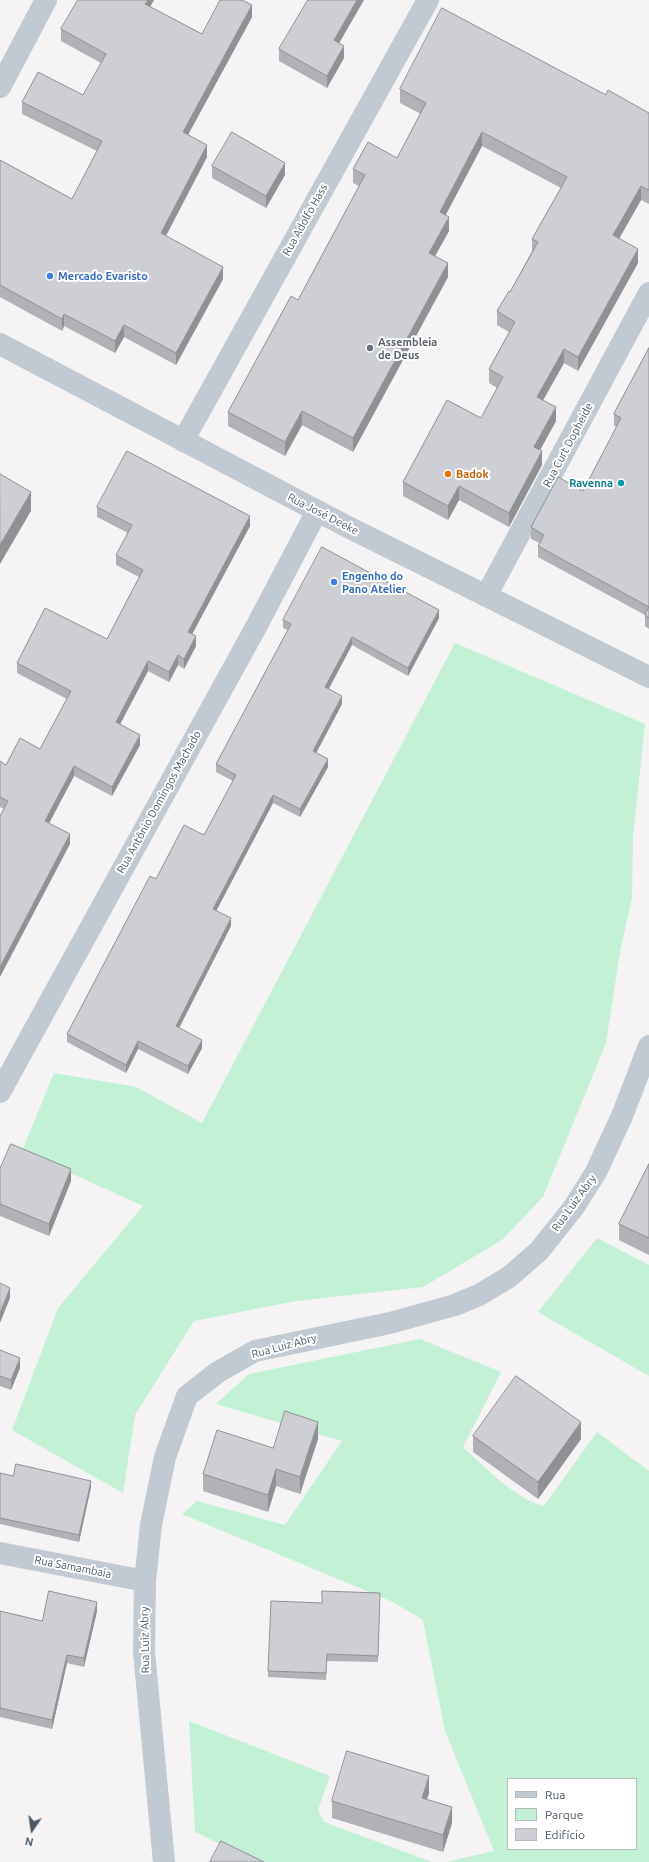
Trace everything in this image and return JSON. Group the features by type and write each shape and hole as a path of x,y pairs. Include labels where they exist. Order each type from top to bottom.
{"street":[{"path":"0,87 46,0"},
{"name":"Rua Adolfo Hass","path":"183,441 428,0"},
{"name":"Rua Curt Dopheide","path":"486,596 649,293"},
{"name":"Rua José Deeke","path":"0,344 317,511 649,677"},
{"name":"Rua Antônio Domingos Machado","path":"0,1092 252,634 317,511"},
{"name":"Rua Luiz Abry","path":"164,1862 144,1652 145,1581 151,1525 165,1457 187,1396 218,1372 255,1352 390,1323 454,1306 480,1295 509,1277 539,1251 574,1207 596,1172 622,1116 649,1046"},
{"name":"Rua Samambaia","path":"0,1553 145,1581"}],"green space":[{"path":"455,643 645,724 633,836 632,897 620,952 606,1043 543,1197 502,1240 423,1287 296,1301 194,1321 135,1415 123,1493 12,1430 58,1308 143,1206 22,1151 54,1073 136,1087 202,1123"},
{"path":"597,1238 649,1265 649,1376 538,1312"},
{"path":"420,1339 501,1372 463,1447 511,1490 522,1497 544,1506 597,1432 649,1471 649,1862 446,1862 494,1851 445,1731 423,1620 393,1602 182,1514 197,1501 285,1525 342,1441 216,1404 249,1374"},
{"path":"189,1721 330,1776 318,1810 324,1822 432,1862 257,1862 195,1832"}],"building":[{"path":"78,0 148,0 145,4 202,34 220,0 242,0 252,5 183,132 207,145 161,233 223,267 176,353 124,325 115,341 64,314 62,319 0,285 0,160 72,199 102,141 22,102 38,72 83,95 106,54 61,29"},
{"path":"308,0 357,0 334,40 344,46 327,76 279,49"},
{"path":"442,8 606,95 608,90 649,113 649,190 641,186 613,235 638,249 578,357 564,349 537,397 556,407 534,447 542,451 509,513 459,486 448,506 403,482 447,400 481,418 503,377 489,369 515,322 497,311 509,291 510,292 538,242 532,239 567,177 482,132 440,212 449,217 429,253 448,263 353,438 302,411 285,442 228,412 291,296 298,300 365,175 353,169 368,142 397,158 426,103 400,89"},
{"path":"232,132 285,163 266,196 212,166"},
{"path":"649,348 649,607 538,546 544,535 531,527 558,477 583,491 621,418 614,414"},
{"path":"127,451 250,516 188,632 196,636 184,659 178,655 169,672 148,661 116,722 140,735 112,787 74,766 45,821 70,834 0,967 0,816 8,801 0,797 0,761 6,765 20,738 40,749 71,691 17,663 45,608 107,639 143,570 116,555 132,525 97,507"},
{"path":"0,474 31,492 0,545"},
{"path":"322,547 439,610 408,668 352,637 325,687 342,696 313,751 328,759 300,809 273,795 213,909 231,918 176,1026 202,1040 188,1066 138,1041 126,1065 67,1034 150,876 156,879 184,825 204,835 236,775 216,764 291,624 283,620"},
{"path":"649,607 649,618 645,615"},
{"path":"11,1144 71,1169 49,1224 0,1204 0,1169"},
{"path":"649,1164 649,1238 619,1224"},
{"path":"0,1283 10,1288 0,1313"},
{"path":"0,1350 20,1358 11,1380 0,1376"},
{"path":"516,1376 581,1422 538,1482 473,1436"},
{"path":"285,1411 318,1422 300,1477 276,1469 268,1495 203,1474 217,1430 273,1448"},
{"path":"16,1464 91,1481 79,1535 0,1518 0,1473 13,1476"},
{"path":"49,1591 97,1602 84,1658 67,1655 52,1720 0,1708 0,1611 42,1621"},
{"path":"322,1591 380,1593 378,1656 327,1654 326,1673 268,1671 271,1601 322,1603"},
{"path":"347,1751 429,1776 422,1798 452,1807 443,1835 332,1801"},
{"path":"221,1841 264,1862 210,1862"}],"place":[{"name":"Mercado Evaristo","path":"50,276"},
{"name":"Assembleia de Deus","path":"370,348"},
{"name":"Badok","path":"448,474"},
{"name":"Ravenna","path":"621,483"},
{"name":"Engenho do Pano Atelier","path":"334,582"}]}
